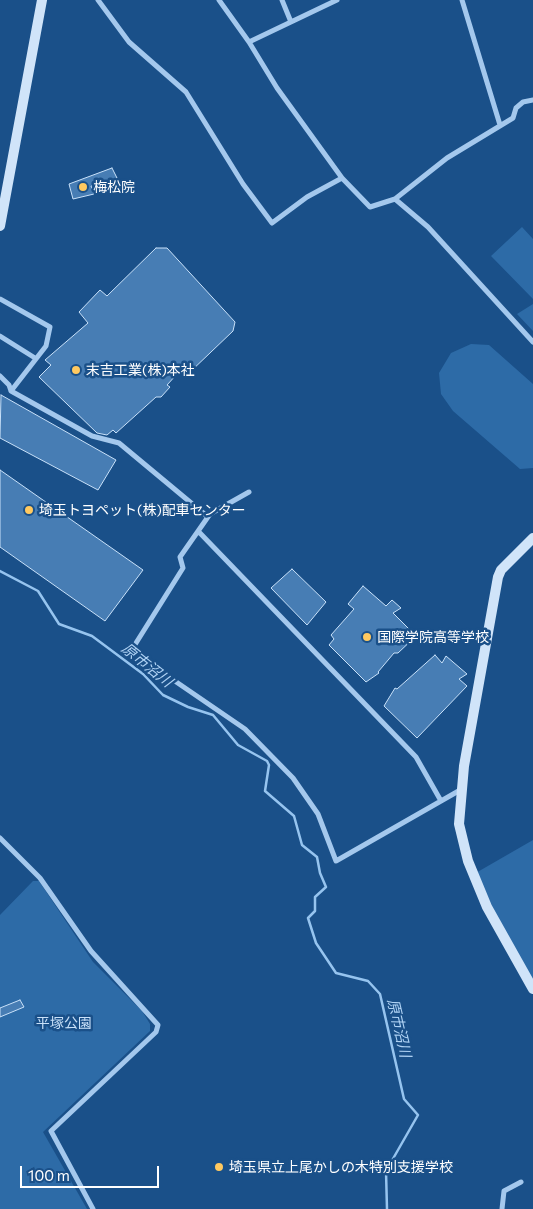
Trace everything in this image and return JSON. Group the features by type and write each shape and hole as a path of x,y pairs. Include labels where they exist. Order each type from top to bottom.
{"street":[{"path":"98,0 129,42 186,92 243,184 272,223 307,197 342,178"},
{"path":"219,0 249,42 277,88 342,178 370,208 396,199 447,158 513,118 516,108 522,102 533,100"},
{"path":"282,0 291,22"},
{"path":"249,42 337,0"},
{"path":"462,0 500,125"},
{"path":"0,226 39,2"},
{"path":"396,199 428,228 533,342"},
{"path":"0,299 50,327 46,346 11,391"},
{"path":"0,336 35,358"},
{"path":"0,376 9,385 11,391 92,436 119,443 208,517"},
{"path":"249,492 208,517 180,557 183,568 131,651 245,729 293,778 313,807 336,861 462,788"},
{"path":"198,531 416,757 441,801"},
{"path":"533,538 501,570 498,577 466,756 459,824 468,861 487,907 533,988"},
{"path":"0,838 40,878 91,951 158,1025 156,1032 50,1131 93,1209"},
{"path":"502,1209 504,1191 521,1182"}],"green space":[{"path":"522,227 533,239 533,299 491,256"},
{"path":"533,304 533,331 517,314"},
{"path":"471,344 489,345 533,384 533,468 520,469 453,411 441,394 439,373 451,353"},
{"path":"533,840 533,990 474,874"},
{"name":"平塚公園","path":"33,881 39,881 93,962 142,1011 150,1024 150,1031 43,1132 87,1209 0,1209 0,915"}],"building":[{"path":"112,168 117,178 91,186 94,194 73,199 69,184"},
{"path":"156,248 167,248 235,322 233,331 189,373 177,374 167,385 170,387 161,397 156,397 116,433 113,430 107,435 97,433 39,377 51,365 45,360 88,323 79,312 100,290 107,296"},
{"path":"1,395 116,460 98,490 0,438"},
{"name":"埼玉トヨペット(株)配車センター","path":"0,470 143,570 105,621 0,547"},
{"path":"292,569 326,602 307,625 271,588"},
{"path":"363,586 386,606 392,600 401,608 393,613 416,636 398,653 394,653 379,673 366,682 329,645 334,639 331,635 354,609 348,604"},
{"path":"435,655 442,663 446,656 467,674 459,679 467,686 417,738 384,706 395,688 397,689"},
{"path":"20,1000 24,1007 0,1017 0,1008"}],"waterway":[{"name":"原市沼川","path":"0,571 38,591 59,624 92,636 143,674 163,695 188,707 213,715 238,745 267,761 269,765 265,791 294,816 302,845 317,857 320,873 326,887 315,897 315,911 308,918 316,943 336,973 368,981 380,994 404,1099 418,1115 386,1171 387,1209"}],"place":[{"name":"梅松院","path":"83,187"},
{"name":"末吉工業(株)本社","path":"76,370"},
{"name":"埼玉トヨペット(株)配車センター","path":"29,510"},
{"name":"国際学院高等学校","path":"367,637"},
{"name":"埼玉県立上尾かしの木特別支援学校","path":"219,1167"}]}
